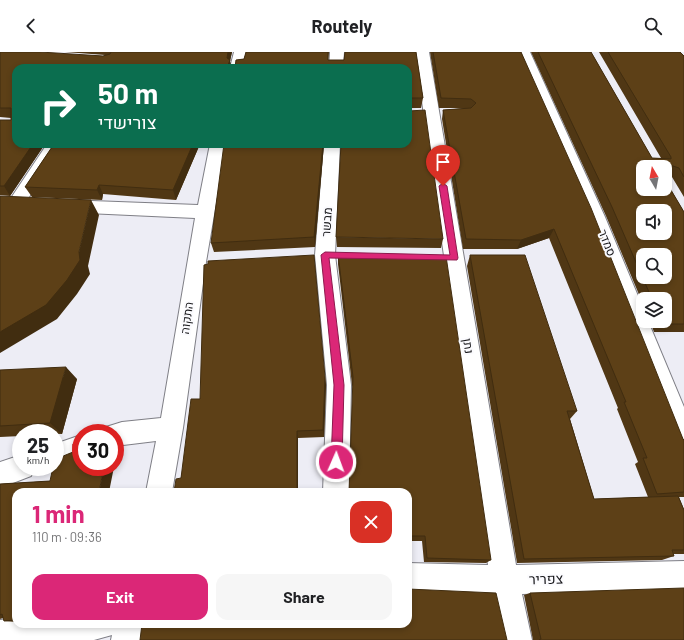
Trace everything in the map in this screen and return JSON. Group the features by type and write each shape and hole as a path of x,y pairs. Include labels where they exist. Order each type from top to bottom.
{"street":[{"path":"238,64 241,52"},
{"path":"336,64 337,52"},
{"name":"נתן","path":"422,52 504,580 517,640"},
{"name":"סמדר","path":"523,52 596,217 684,437"},
{"path":"53,148 24,204 206,212"},
{"name":"התקוה","path":"160,488 203,262 206,212 217,148"},
{"name":"מבשר","path":"332,148 325,255 339,385 336,488"},
{"path":"124,433 171,428"},
{"path":"0,475 12,471"},
{"name":"צפריר","path":"412,577 504,580 684,574"},
{"path":"0,636 69,628"},
{"path":"126,640 128,628"}],"building":[{"path":"0,52 40,52 103,56 110,54 111,52 228,52 227,58 230,60 228,64 12,64 12,148 30,148 4,186 0,186 0,120 11,120 11,108 0,108"},
{"path":"246,52 328,52 328,60 344,60 345,52 416,52 423,98 412,98 412,64 236,64 236,60 244,59"},
{"path":"433,52 521,52 591,208 636,321 636,328 639,328 684,440 684,492 657,494 643,458 647,458 624,402 626,402 554,229 521,240 466,239 443,110 471,108 476,103 471,99 441,98"},
{"path":"538,52 591,52 652,158 671,159 608,52 680,52 684,56 684,177 679,168 672,166 672,160 636,160 636,196 672,196 672,192 684,212 684,324 672,324 672,292 649,292 645,284 672,284 672,248 636,248 636,262 612,207"},
{"path":"425,110 443,239 336,237 341,148 412,148 412,111"},
{"path":"51,148 191,148 173,190 99,185 97,190 25,187"},
{"path":"223,148 323,148 314,237 211,243"},
{"path":"0,196 91,200 79,252 80,260 67,280 46,305 0,332"},
{"path":"338,254 446,256 491,560 427,558 425,536 412,536 412,488 349,488 353,377"},
{"path":"314,255 325,377 323,430 297,431 297,488 175,488 176,479 181,478 191,399 200,399 204,265 208,264 208,261"},
{"path":"470,255 525,255 577,411 567,411 594,499 678,496 684,510 684,550 672,550 674,556 524,559"},
{"path":"66,367 50,423 12,424 12,425 0,426 0,370"},
{"path":"72,452 72,476 102,476 100,488 12,488 12,620 4,621 2,614 0,615 0,484 50,481 51,476 64,476 64,456"},
{"path":"684,588 684,640 539,640 541,639 530,593"},
{"path":"412,589 496,593 507,640 140,640 142,628 412,628"}],"route":[{"path":"336,462 339,385 325,255 454,258 443,186"}]}
